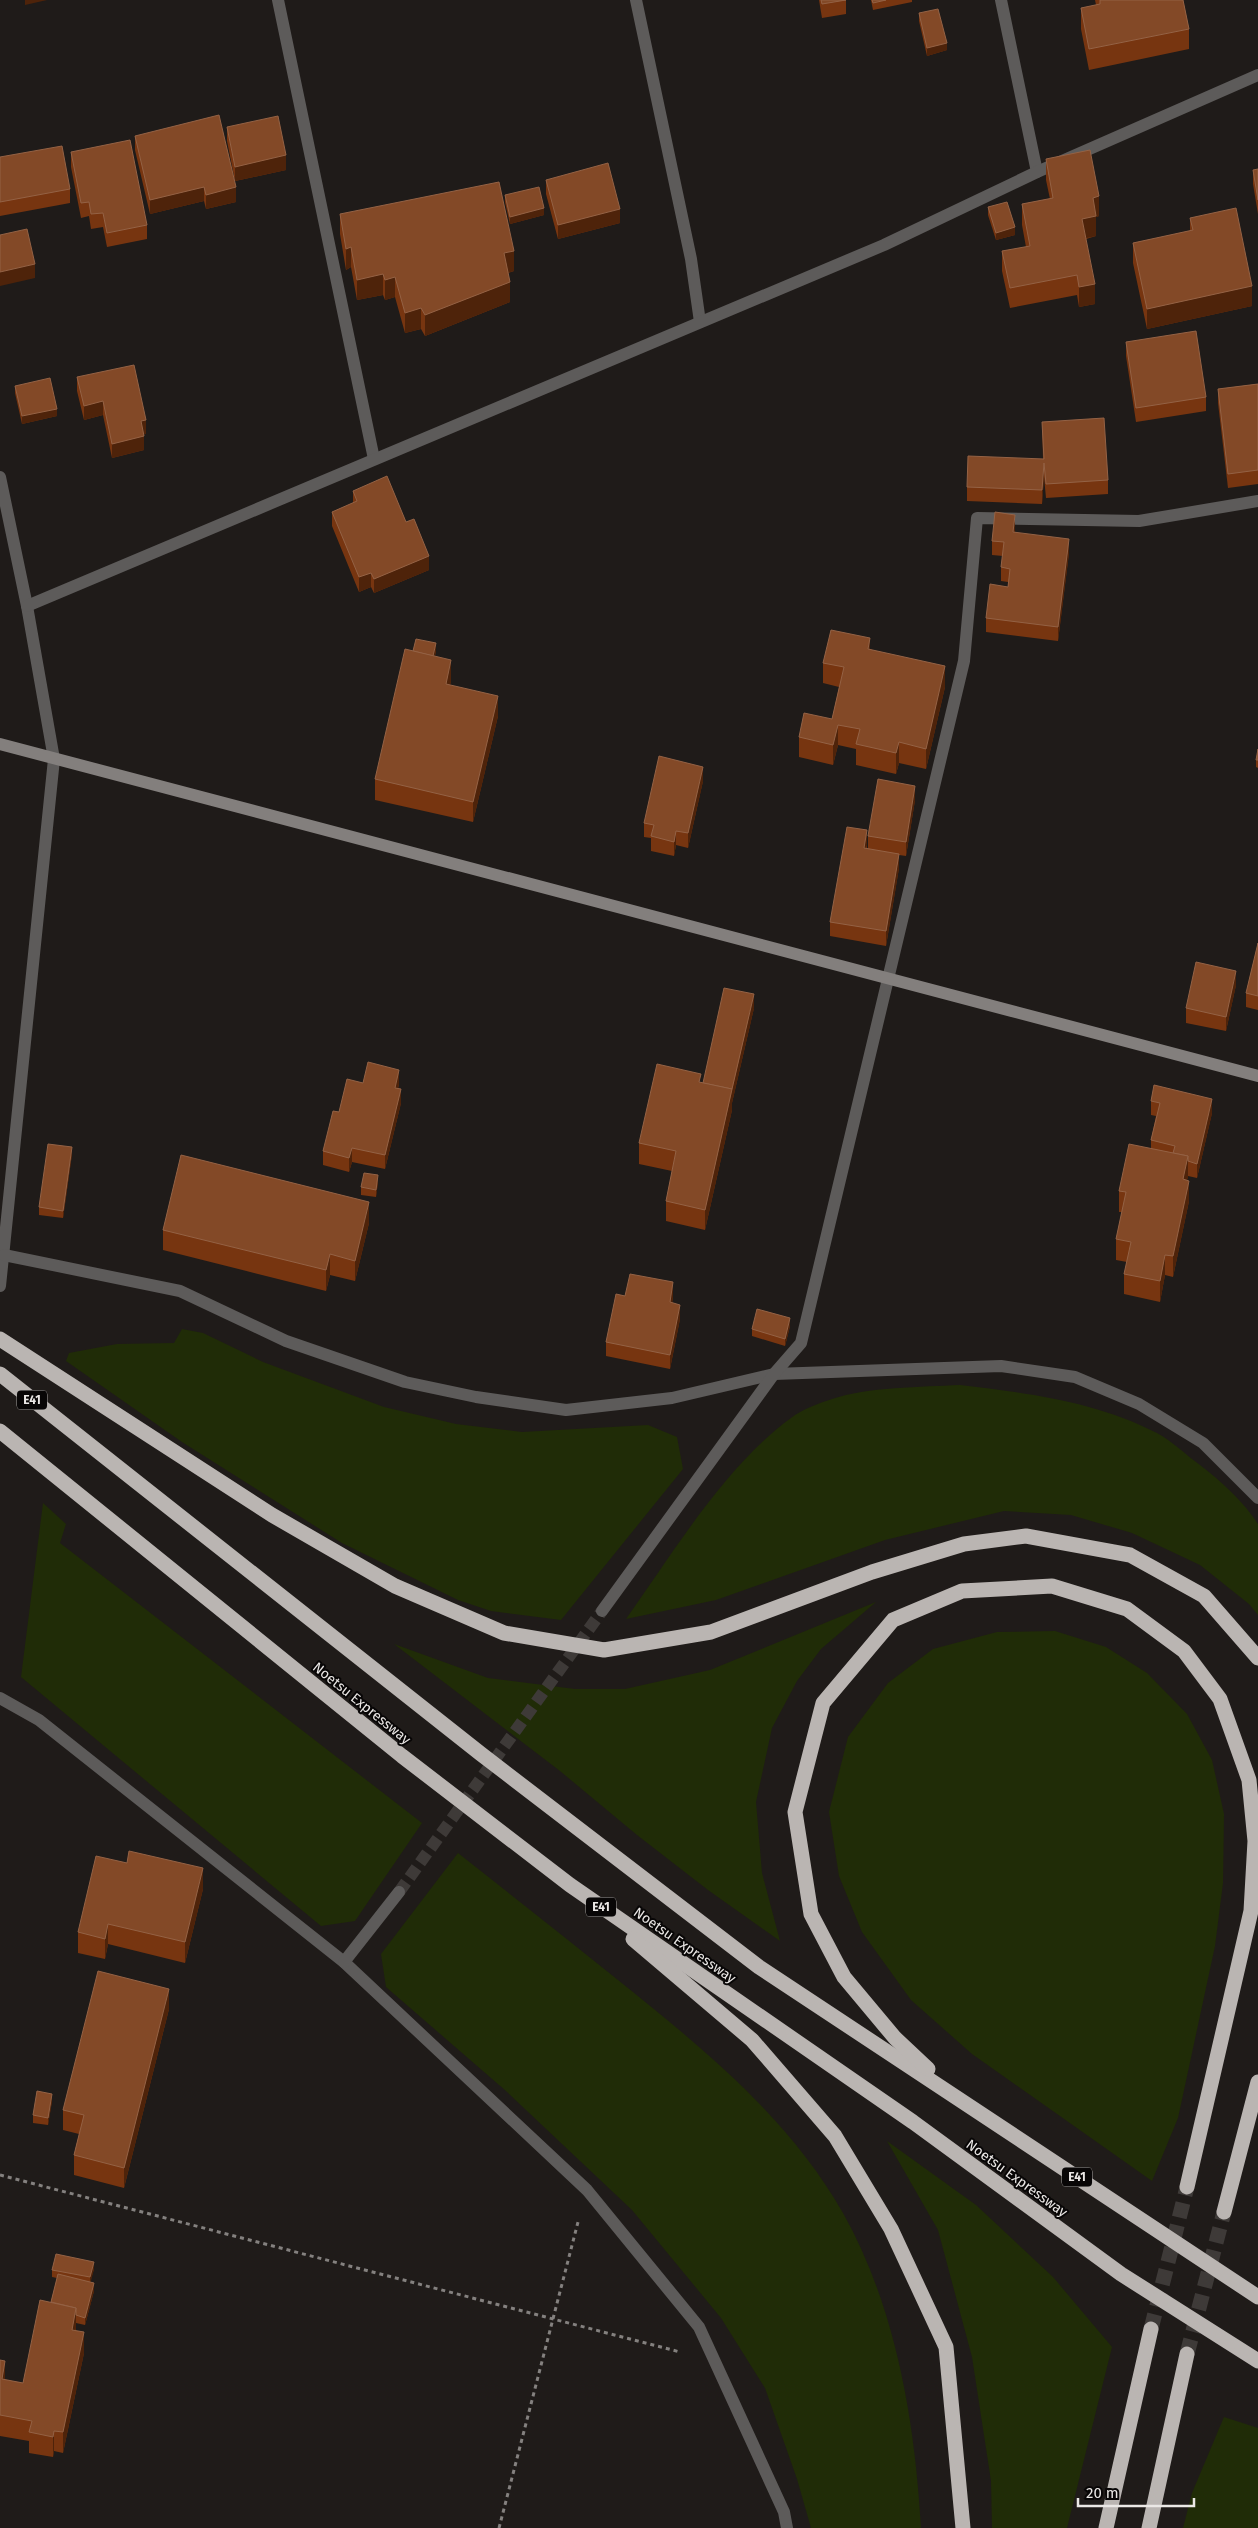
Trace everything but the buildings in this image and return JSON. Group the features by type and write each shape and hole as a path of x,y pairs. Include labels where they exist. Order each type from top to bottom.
{"highway":[{"path":"0,1339 84,1396 272,1515 395,1586 504,1633 604,1650 711,1632 872,1572 955,1547 1026,1536 1130,1556 1204,1596 1258,1658"},
{"name":"Noetsu Expressway","path":"0,1374 481,1754 759,1967 1258,2297"},
{"name":"Noetsu Expressway","path":"0,1431 395,1750 570,1885 913,2122 1121,2274 1258,2361"},
{"path":"958,2098 895,2038 844,1977 811,1914 795,1812 823,1703 894,1620 962,1591 1052,1586 1128,1609 1184,1651 1220,1699 1249,1780 1256,1841 1251,1911 1187,2187"},
{"path":"570,1885 752,2040 840,2145 891,2228 946,2347 963,2528"},
{"path":"1224,2212 1258,2082"},
{"path":"1106,2528 1151,2329"},
{"path":"1149,2528 1187,2354"}],"street":[{"path":"278,0 374,460"},
{"path":"636,0 691,260 700,322"},
{"path":"1001,0 1037,172"},
{"path":"28,606 884,245 1037,172 1258,75"},
{"path":"0,477 28,606 54,759 0,1286"},
{"path":"602,1611 774,1374 801,1343 964,660 977,518 1139,521 1258,501"},
{"path":"0,744 1258,1076"},
{"path":"4,1255 180,1291 286,1341 406,1382 476,1397 566,1410 672,1398 774,1374 1001,1366 1075,1377 1139,1404 1203,1443 1258,1498"},
{"path":"0,1698 39,1720 344,1962 587,2190 699,2327 784,2512 787,2528"},
{"path":"344,1962 399,1892"}],"path":[{"path":"0,2175 552,2317 715,2361"},
{"path":"499,2528 552,2317 587,2190"}],"green space":[{"path":"182,1329 203,1333 263,1362 384,1407 456,1424 522,1432 648,1425 677,1437 683,1469 561,1620 491,1611 458,1600 342,1543 182,1442 66,1361 69,1353 117,1344 174,1343"},
{"path":"960,1385 1036,1395 1085,1406 1134,1422 1163,1436 1174,1444 1239,1499 1258,1524 1258,1615 1249,1604 1200,1565 1132,1533 1071,1515 1004,1511 885,1540 716,1600 626,1619 681,1539 722,1485 744,1460 795,1415 827,1401 861,1392 895,1388"},
{"path":"43,1503 66,1524 60,1543 422,1823 355,1921 321,1926 21,1677"},
{"path":"876,1602 821,1649 797,1681 772,1728 756,1802 762,1873 780,1941 708,1890 637,1835 560,1771 394,1644 488,1678 575,1689 625,1689 710,1670"},
{"path":"1055,1631 1106,1647 1147,1673 1187,1714 1212,1760 1224,1814 1223,1883 1215,1946 1178,2118 1152,2181 972,2054 911,2000 862,1932 839,1876 829,1812 848,1737 888,1683 933,1649 997,1632"},
{"path":"458,1853 645,2002 709,2056 769,2114 821,2178 843,2213 861,2249 877,2287 889,2326 900,2366 908,2407 914,2447 921,2528 811,2528 797,2479 765,2388 721,2318 632,2210 506,2091 386,1987 381,1954"},
{"path":"887,2141 976,2205 1053,2277 1112,2347 1067,2528 992,2528 991,2481 972,2357 938,2230"},
{"path":"1224,2417 1258,2428 1258,2528 1183,2528 1192,2493"}],"tunnel":[{"path":"399,1892 602,1611"},
{"path":"1151,2329 1187,2187"},
{"path":"1187,2354 1224,2212"}]}
